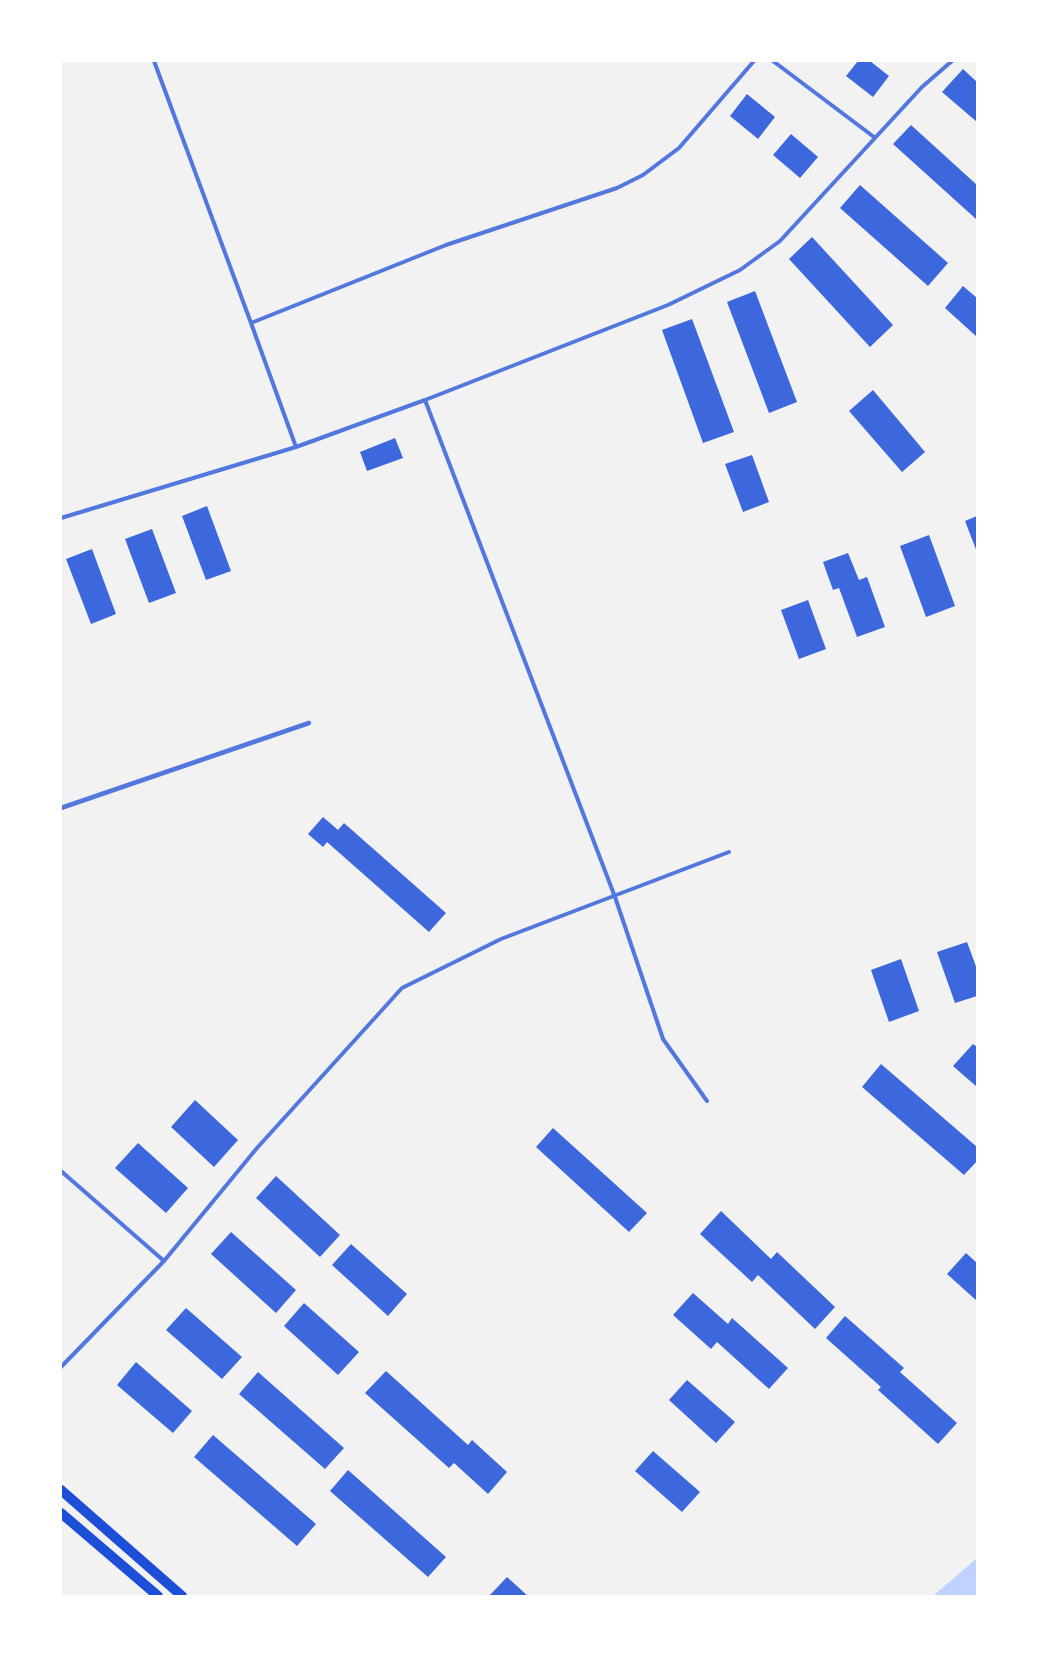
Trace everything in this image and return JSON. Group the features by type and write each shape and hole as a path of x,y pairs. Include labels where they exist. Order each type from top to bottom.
{"main road":[{"path":"61,1490 182,1596"},
{"path":"61,1513 158,1596"}],"street":[{"path":"61,808 309,723"}],"lane":[{"path":"154,61 296,447"},
{"path":"251,323 446,245 618,188 643,175 679,148 754,61"},
{"path":"773,61 874,138"},
{"path":"61,518 296,447 425,400 668,305 740,270 780,240 922,87 952,61"},
{"path":"425,400 615,897 663,1039 708,1101"},
{"path":"61,1367 164,1261 257,1148 402,988 501,939 729,852"},
{"path":"61,1171 164,1261"}],"water":[{"path":"977,1558 977,1596 933,1596"}],"building":[{"path":"858,61 870,61 889,76 873,97 846,76"},
{"path":"963,69 977,82 977,122 942,92"},
{"path":"747,94 775,117 758,139 730,116"},
{"path":"911,125 977,185 976,219 893,144"},
{"path":"791,134 818,157 800,178 773,155"},
{"path":"860,185 948,263 928,286 840,208"},
{"path":"812,237 893,325 870,347 789,259"},
{"path":"963,286 977,298 977,337 945,308"},
{"path":"755,291 797,402 769,413 727,302"},
{"path":"692,319 734,432 703,443 662,330"},
{"path":"873,390 925,452 902,472 849,411"},
{"path":"395,438 403,458 367,471 360,452"},
{"path":"752,455 769,502 743,512 725,464"},
{"path":"207,506 231,571 206,580 182,516"},
{"path":"977,516 977,552 965,521"},
{"path":"152,529 176,593 149,603 125,539"},
{"path":"929,535 955,606 926,617 900,546"},
{"path":"92,549 116,614 91,624 66,559"},
{"path":"848,553 859,580 867,577 885,627 857,637 839,588 833,590 823,562"},
{"path":"808,600 826,649 799,659 781,610"},
{"path":"323,817 338,830 344,823 446,913 429,932 327,842 323,847 308,834"},
{"path":"967,942 977,969 977,996 955,1003 937,952"},
{"path":"901,959 919,1011 889,1022 871,970"},
{"path":"973,1044 977,1047 977,1087 953,1066"},
{"path":"881,1064 977,1147 977,1161 964,1175 862,1087"},
{"path":"195,1100 238,1140 214,1167 171,1127"},
{"path":"553,1128 647,1213 629,1232 536,1147"},
{"path":"138,1143 188,1188 166,1213 115,1168"},
{"path":"276,1176 340,1235 320,1257 256,1198"},
{"path":"721,1211 771,1259 777,1252 835,1307 815,1329 758,1275 752,1282 700,1234"},
{"path":"231,1232 296,1290 276,1313 211,1254"},
{"path":"351,1244 407,1294 388,1316 332,1265"},
{"path":"966,1253 977,1263 977,1301 947,1274"},
{"path":"693,1293 728,1324 732,1318 788,1368 769,1389 717,1342 711,1349 673,1315"},
{"path":"304,1303 359,1352 338,1375 284,1326"},
{"path":"186,1308 242,1357 222,1379 166,1330"},
{"path":"845,1316 904,1368 900,1372 957,1423 938,1444 878,1390 881,1387 826,1338"},
{"path":"136,1362 192,1411 173,1433 117,1385"},
{"path":"386,1371 468,1445 472,1440 507,1472 488,1494 454,1463 449,1468 365,1393"},
{"path":"258,1372 344,1448 325,1469 239,1394"},
{"path":"687,1380 735,1422 716,1443 669,1400"},
{"path":"213,1435 316,1524 297,1546 194,1457"},
{"path":"653,1451 700,1492 682,1512 635,1471"},
{"path":"348,1470 446,1557 428,1577 330,1491"},
{"path":"507,1577 528,1596 489,1596"}]}
